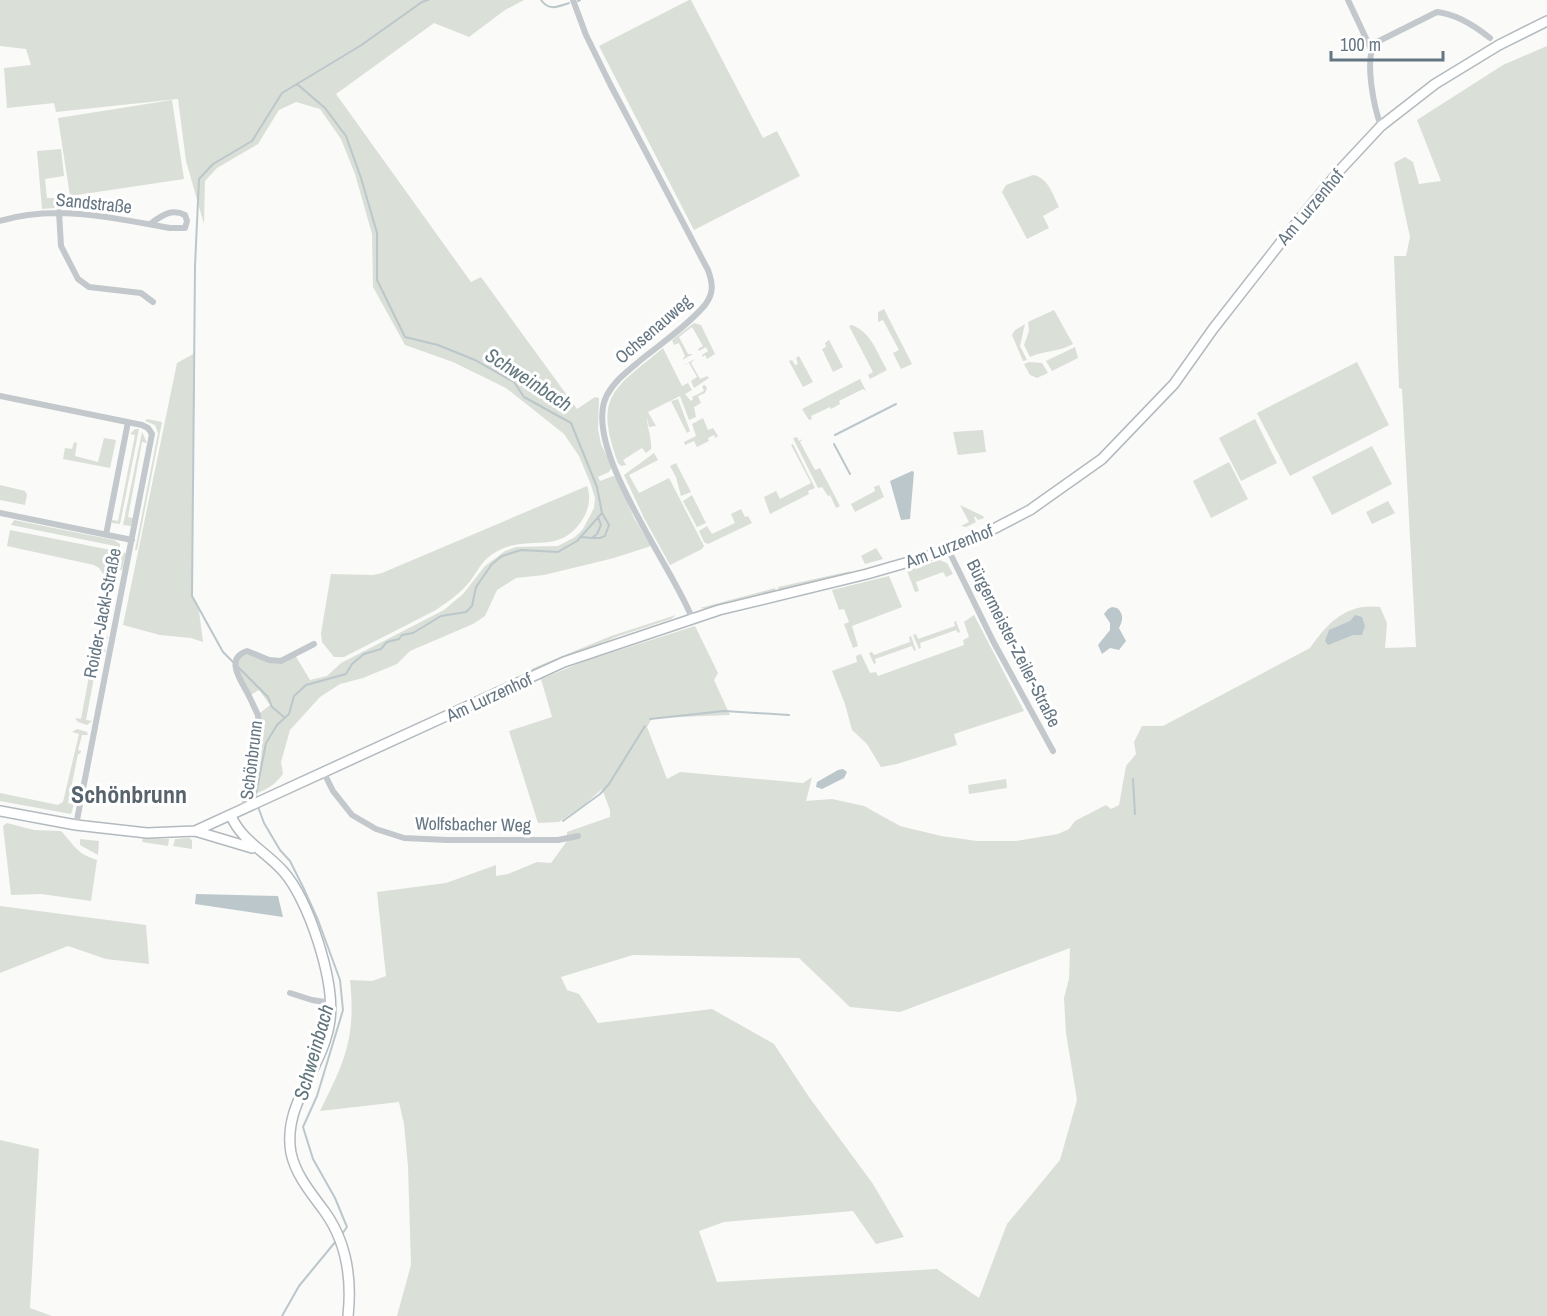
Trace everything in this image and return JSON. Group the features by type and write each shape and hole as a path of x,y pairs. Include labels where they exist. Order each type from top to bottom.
{"street":[{"path":"1348,0 1371,49 1374,100 1381,126"},
{"name":"Ochsenauweg","path":"574,3 610,84 708,270 711,280 712,292 705,306 620,377 607,395 602,408 604,441 617,472 692,618"},
{"path":"1371,49 1383,39 1437,12 1457,17 1490,38"},
{"name":"Am Lurzenhof","path":"195,831 564,663 692,618 779,594 867,574 948,549 998,528 1030,510 1108,452 1174,384 1213,329 1285,237 1340,170 1381,126 1434,84 1499,45 1547,21"},
{"path":"59,212 62,246 78,279 89,288 141,293 153,302"},
{"name":"Sandstraße","path":"0,221 27,215 59,212 180,229 185,228 187,222 185,215 170,212 150,224"},
{"path":"0,396 148,428 152,434 132,540"},
{"path":"106,535 128,422"},
{"name":"Roider-Jackl-Straße","path":"0,513 132,540 76,825"},
{"name":"Bürgermeister-Zeiler-Straße","path":"948,549 993,641 1053,751"},
{"name":"Schönbrunn","path":"249,807 244,802 254,764 258,714 235,670 236,660 238,656 247,651 268,660 281,661 314,644"},
{"name":"Wolfsbacher Weg","path":"324,773 333,791 352,815 376,829 404,838 558,840 578,836"},
{"name":"Schönbrunn","path":"0,811 76,825 147,833 195,831 257,849"},
{"name":"Schönbrunn","path":"231,816 243,837 284,872 303,905 319,946 331,1003"},
{"path":"290,993 331,1003 327,1032 295,1107 289,1140 299,1174 333,1225 345,1257 350,1288 348,1316"}],"shaded area":[{"path":"0,0 524,0 505,10 469,37 434,23 336,94 471,282 481,277 577,409 595,397 599,398 598,429 601,444 612,467 609,472 598,477 600,481 616,477 634,518 651,546 614,558 544,575 516,578 497,590 485,616 473,624 410,651 397,664 363,678 340,684 320,697 290,730 281,762 283,774 274,784 244,802 260,713 270,705 259,690 249,696 236,664 242,653 281,661 295,655 310,680 327,676 341,663 444,610 463,594 485,566 505,551 516,547 558,546 575,537 583,529 594,508 595,498 579,456 564,434 506,388 453,362 405,345 373,287 372,234 355,174 341,139 320,109 296,102 279,110 258,144 217,168 205,181 204,224 186,161 178,99 56,112 54,103 7,108 4,68 31,65 26,49 0,46"},
{"path":"689,0 763,138 777,131 800,176 694,230 599,46"},
{"path":"1547,46 1547,1316 397,1316 411,1265 408,1166 404,1124 399,1102 320,1111 347,1048 351,1018 350,980 372,981 386,976 377,892 446,883 496,865 496,876 508,874 537,862 551,863 567,841 567,832 610,817 610,810 602,789 559,822 538,823 509,731 552,717 541,679 585,661 695,626 718,673 714,680 730,715 651,720 647,727 667,779 680,772 803,783 812,777 806,801 832,799 864,806 900,826 941,836 977,841 1016,841 1058,834 1069,829 1075,821 1106,805 1111,809 1119,805 1126,766 1136,754 1134,742 1142,726 1163,726 1310,648 1331,623 1348,611 1380,607 1387,623 1385,648 1416,647 1402,389 1399,388 1394,256 1406,256 1410,237 1394,163 1405,157 1413,162 1419,184 1441,181 1417,120 1503,65","holes":["1070,948 1069,979 1064,998 1066,1033 1077,1100 1060,1160 1007,1224 979,1298 937,1269 717,1282 699,1231 724,1222 853,1211 876,1244 904,1237 873,1184 809,1097 774,1044 712,1009 598,1023 579,994 567,990 561,977 633,955 799,958 850,1007 900,1012"]},
{"path":"172,100 184,179 70,196 58,118"},
{"path":"61,149 64,176 45,179 47,198 54,198 55,208 42,209 37,151"},
{"path":"1033,175 1043,179 1059,207 1043,216 1049,228 1027,239 1002,192 1006,185"},
{"path":"884,309 912,364 901,369 893,353 899,350 883,320 878,322 878,312"},
{"path":"1054,310 1073,344 1030,357 1024,345 1029,331 1028,322"},
{"path":"694,323 701,325 715,354 707,359 705,355 703,357 702,355 708,351 706,347 699,351 698,349 703,346 692,327 679,337 688,354 693,354 682,360 685,356 679,343 674,345 672,340"},
{"path":"1025,324 1020,346 1027,360 1023,361 1012,335 1015,330"},
{"path":"852,325 869,338 887,370 870,379 868,375 873,372 849,326"},
{"path":"829,340 843,367 833,372 822,349 826,347 825,343"},
{"path":"1075,347 1078,358 1052,371 1046,361"},
{"path":"663,348 682,386 688,383 692,390 685,394 691,401 692,397 704,391 702,386 705,385 707,388 705,393 698,396 701,403 694,407 696,417 689,420 680,396 648,412 656,426 649,427 647,417 651,449 646,453 642,448 623,460 626,465 621,466 611,440 608,408 621,384"},
{"path":"195,353 192,596 199,611 203,642 191,638 160,635 123,625 177,363"},
{"path":"799,356 813,382 803,387 789,361 792,360 795,365 798,364 796,358"},
{"path":"695,359 691,363 700,379 707,376 709,378 694,388 691,381 697,377 689,363 684,365"},
{"path":"1357,362 1389,425 1290,476 1257,413"},
{"path":"1042,363 1048,373 1037,378 1030,375 1024,364"},
{"path":"860,379 866,391 863,389 839,401 840,404 811,416 812,419 809,420 802,409"},
{"path":"678,399 690,431 687,433 671,401"},
{"path":"703,418 708,430 713,428 718,436 708,438 709,441 697,447 694,441 685,445 684,442 696,436 692,424"},
{"path":"147,419 162,422 137,550 135,550 158,433 155,425 145,421"},
{"path":"1255,419 1277,463 1241,481 1219,438"},
{"path":"135,429 139,429 120,524 112,523 112,520 118,521 135,435 130,434"},
{"path":"983,430 986,452 958,455 953,432"},
{"path":"142,432 147,443 142,442 128,517 133,518 131,526 123,525"},
{"path":"797,437 799,441 803,439 800,442 815,470 820,468 840,506 836,508 830,495 828,496 822,487 818,488 793,438"},
{"path":"104,438 116,440 110,468 63,459 65,448 72,449 74,442 77,443 75,456 98,462"},
{"path":"793,444 815,488 808,491 809,494 770,514 764,497 776,491 780,499 811,483 791,445"},
{"path":"1372,446 1392,484 1332,515 1312,477"},
{"path":"654,453 658,460 629,475 639,493 669,478 704,546 670,565 624,475"},
{"path":"1229,462 1248,499 1211,518 1193,481"},
{"path":"676,463 691,492 681,496 676,477 670,466"},
{"path":"914,472 910,519 901,520 890,481"},
{"path":"0,485 25,491 27,495 25,505 0,500"},
{"path":"879,485 884,497 855,512 851,504 875,491 874,487"},
{"path":"587,486 589,498 586,513 574,530 564,538 504,548 491,555 464,588 436,610 344,657 334,657 322,642 321,633 331,574 373,575 382,573"},
{"path":"692,495 706,523 697,527 683,501"},
{"path":"1388,501 1395,513 1372,524 1366,512"},
{"path":"960,505 984,518 978,520 975,516 976,522 966,527 961,526 969,522"},
{"path":"741,509 752,523 708,544 704,542 699,531 707,526 712,534 735,523 731,514"},
{"path":"14,520 114,540 120,544 120,547 11,525"},
{"path":"10,530 126,553 122,570 116,569 103,636 109,637 104,641 95,638 93,634 97,635 108,575 103,574 94,565 7,546"},
{"path":"876,548 883,559 865,564 861,556"},
{"path":"939,560 947,563 953,574 946,577 943,572 916,582 919,591 915,592 907,571"},
{"path":"851,571 847,574 779,590 778,587"},
{"path":"889,576 902,607 852,626 858,646 853,648 844,624 849,622 844,609 839,610 832,590"},
{"path":"775,588 776,591 707,609 700,608"},
{"path":"1112,607 1117,608 1122,615 1119,628 1126,641 1119,650 1110,648 1102,654 1098,645 1110,630 1110,623 1104,614"},
{"path":"676,615 671,619 619,636 533,671 531,669 611,636"},
{"path":"974,615 1024,711 954,734 957,745 881,767 867,744 852,730 832,671 857,662 856,656 861,654 870,673 876,672 878,676 964,645 963,640 969,637 964,622"},
{"path":"1355,615 1362,617 1365,626 1362,635 1353,635 1328,645 1325,641 1329,630 1350,621"},
{"path":"956,621 960,632 956,630 920,643 921,648 919,649 913,635 916,634 918,639 955,626"},
{"path":"911,636 916,650 914,651 912,646 875,659 874,664 869,653 872,652 874,655 910,642 909,637"},
{"path":"92,645 102,646 106,650 105,652 99,651 86,720 92,721 87,725 78,722 75,718 81,719 94,649 90,648"},
{"path":"77,729 87,732 88,735 82,735 78,750 81,751 78,754 68,803 74,804 71,814 0,801 0,793 58,805 63,802 79,734 72,732"},
{"path":"843,769 847,772 844,778 822,789 816,787 817,782"},
{"path":"1006,779 1007,788 969,794 968,785"},
{"path":"7,823 34,830 61,831 80,852 97,860 91,901 41,894 11,895 3,826"},
{"path":"143,838 169,839 168,846 142,842"},
{"path":"189,838 192,840 192,849 173,846 175,839"},
{"path":"80,839 99,841 98,855 80,845"},
{"path":"196,894 278,896 283,917 195,904"},
{"path":"0,906 146,925 149,964 106,959 68,946 0,973"},
{"path":"0,1140 39,1149 30,1308 52,1316 0,1316"}],"waterway":[{"name":"Schweinbach","path":"234,663 223,652 192,596 195,266 199,179 213,164 252,141 282,93 360,46 428,0"},
{"name":"Schweinbach","path":"541,0 550,7 569,3"},
{"name":"Schweinbach","path":"255,799 266,743 277,725 289,714 294,696 306,685 346,674 352,664 364,654 381,649 387,642 413,633 441,616 466,612 472,606 476,587 492,564 502,556 521,550 558,552 577,541 602,513 597,487 571,423 524,397 514,382 475,360 438,345 405,337 377,280 377,233 346,136 325,108 297,84"},
{"path":"835,435 896,404"},
{"path":"834,444 850,474"},
{"path":"592,538 605,536 609,525 602,513"},
{"path":"581,537 592,538 597,534 601,525 598,517"},
{"name":"Schweinbach","path":"238,667 268,697 272,707 284,717"},
{"path":"650,719 724,711 789,715"},
{"path":"563,821 600,794 609,784 645,726"},
{"path":"1133,779 1135,814"},
{"name":"Schweinbach","path":"257,804 264,823 280,850 290,861 303,887 340,980 343,1010 317,1096 303,1127 313,1159 335,1198 347,1227 342,1234"},
{"name":"Schweinbach","path":"282,1316 299,1286 336,1241"}],"district":[{"name":"Schönbrunn","path":"129,794"}]}
